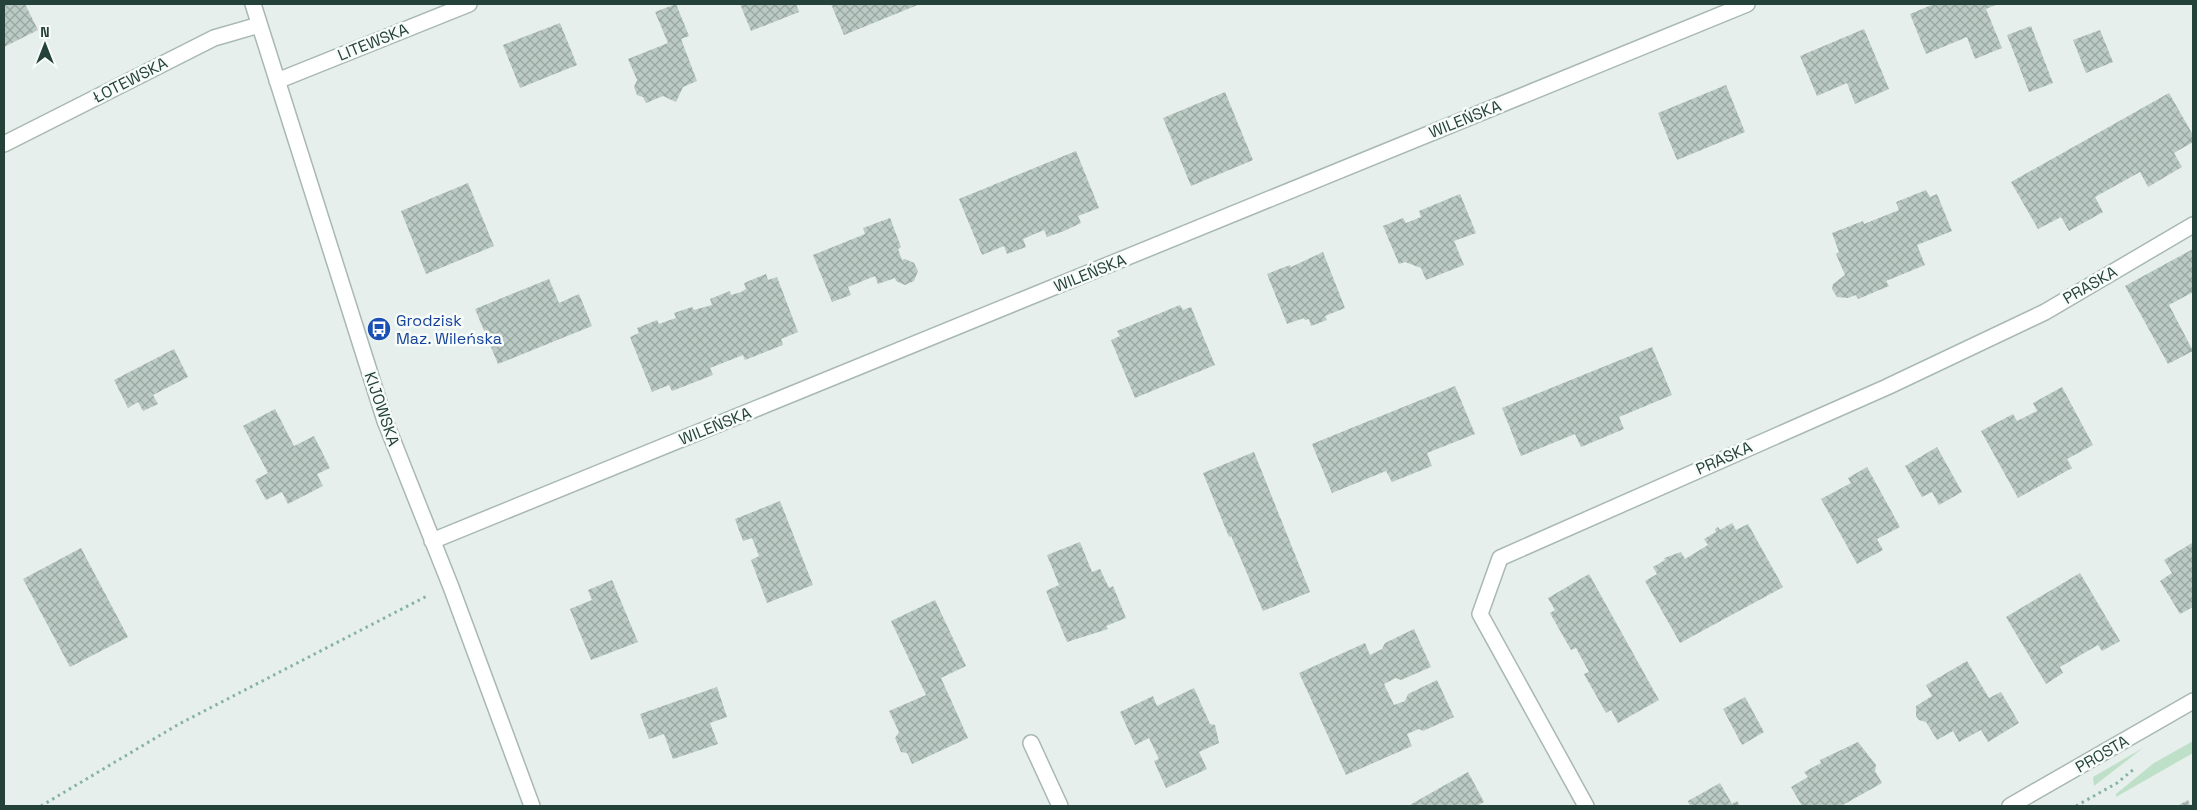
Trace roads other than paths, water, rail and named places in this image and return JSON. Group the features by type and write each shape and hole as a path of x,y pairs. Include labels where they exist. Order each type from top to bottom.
{"street":[{"name":"KIJOWSKA","path":"253,4 385,421 451,587 532,806"},
{"name":"LITEWSKA","path":"277,81 468,4"},
{"name":"WILEŃSKA","path":"432,541 1747,4"},
{"name":"ŁOTEWSKA","path":"4,144 214,38 259,25"},
{"name":"PRASKA","path":"1586,806 1480,614 1500,558 1931,366 2045,312 2193,225"},
{"name":"PROSTA","path":"2010,806 2193,701"},
{"path":"1031,743 1060,806"}],"place":[{"name":"Grodzisk Maz. Wileńska","path":"379,329"}]}
